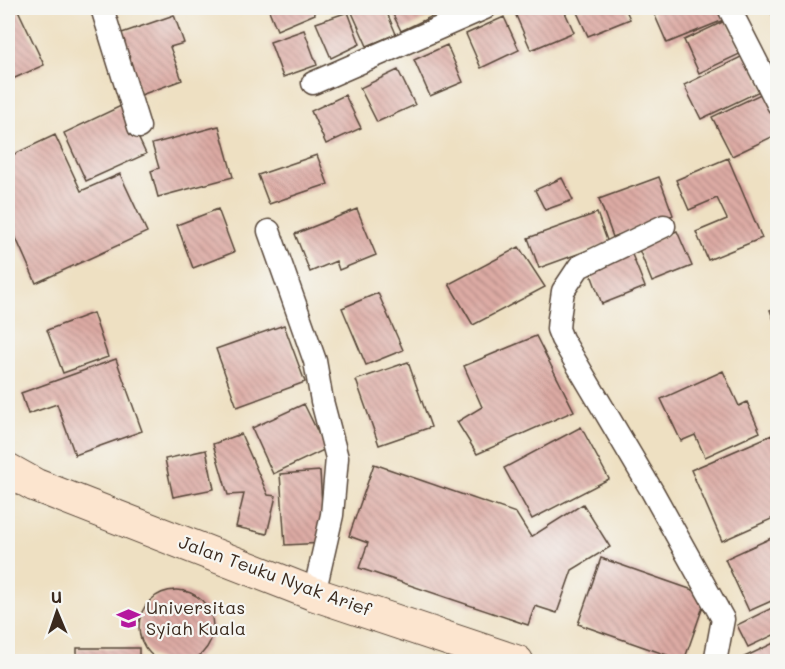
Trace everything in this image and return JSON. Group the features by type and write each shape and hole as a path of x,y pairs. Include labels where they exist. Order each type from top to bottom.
{"main road":[{"name":"Jalan Teuku Nyak Arief","path":"17,482 314,594 517,662"}],"street":[{"path":"102,8 139,127"},
{"path":"314,83 448,15 485,8"},
{"path":"729,8 777,104"},
{"path":"664,226 579,267 563,291 558,329 723,619 715,662"},
{"path":"269,231 315,360 322,401 337,458 332,515 314,594"}],"building":[{"path":"8,8 17,8 44,65 8,81"},
{"path":"268,8 313,8 315,14 277,30"},
{"path":"350,8 385,8 396,34 367,46"},
{"path":"390,8 434,8 437,14 401,31"},
{"path":"522,8 563,8 574,32 531,50 514,11"},
{"path":"575,8 625,8 630,19 588,36"},
{"path":"721,8 726,19 667,43 652,9"},
{"path":"769,8 778,8 778,26"},
{"path":"348,12 360,44 331,58 316,23"},
{"path":"174,15 184,43 170,47 182,80 141,95 119,34"},
{"path":"504,17 519,50 481,68 466,34"},
{"path":"727,20 742,53 699,73 684,40"},
{"path":"304,30 317,65 283,77 270,42"},
{"path":"447,45 463,82 430,96 414,60"},
{"path":"747,54 764,89 701,119 684,85"},
{"path":"398,70 415,105 377,122 360,88"},
{"path":"767,91 778,113 778,134 732,156 712,117"},
{"path":"345,95 361,128 326,144 311,111"},
{"path":"123,105 146,154 86,181 64,133"},
{"path":"219,126 233,177 158,197 151,171 159,168 152,144"},
{"path":"55,135 81,191 120,174 147,232 36,283 8,220 8,157"},
{"path":"317,155 328,184 269,204 258,175"},
{"path":"728,158 762,238 708,260 696,232 727,219 717,198 689,210 676,180"},
{"path":"659,177 673,215 613,237 599,199"},
{"path":"562,178 573,200 545,210 535,190"},
{"path":"218,209 234,252 193,268 177,225"},
{"path":"357,209 376,255 339,270 336,261 310,272 295,234"},
{"path":"597,213 608,243 539,268 528,238"},
{"path":"677,231 692,266 652,282 638,247"},
{"path":"519,247 545,287 473,325 449,284"},
{"path":"631,252 645,287 602,304 589,269"},
{"path":"378,293 403,350 366,365 342,308"},
{"path":"778,307 778,328 777,328 770,310"},
{"path":"93,313 108,357 63,373 47,330"},
{"path":"284,325 305,382 237,407 216,349"},
{"path":"536,336 574,411 477,454 457,422 482,407 464,366"},
{"path":"116,359 142,431 75,455 57,404 28,414 21,393"},
{"path":"408,362 431,427 379,445 356,380"},
{"path":"723,371 739,406 747,402 760,432 705,457 695,435 681,441 661,399"},
{"path":"304,404 326,449 273,474 252,428"},
{"path":"581,427 609,479 532,519 504,468"},
{"path":"241,434 268,495 276,496 267,534 236,527 244,494 228,495 213,444"},
{"path":"772,435 778,448 778,516 722,541 691,470"},
{"path":"206,450 214,489 173,497 165,459"},
{"path":"374,464 516,513 531,537 583,504 610,547 572,570 557,613 535,606 528,625 359,568 368,543 349,536"},
{"path":"320,471 324,543 285,545 280,474"},
{"path":"778,535 778,598 749,611 725,559"},
{"path":"601,558 707,595 684,661 578,624"},
{"path":"176,590 190,593 202,601 210,613 213,627 210,641 202,653 190,661 176,664 162,661 150,653 142,641 139,627 142,613 150,601 162,593"},
{"path":"778,605 778,633 748,647 737,625"},
{"path":"778,641 778,662 734,662"},
{"path":"77,648 139,648 139,662 77,662"}],"place":[{"name":"Universitas Syiah Kuala","path":"128,618"}]}
